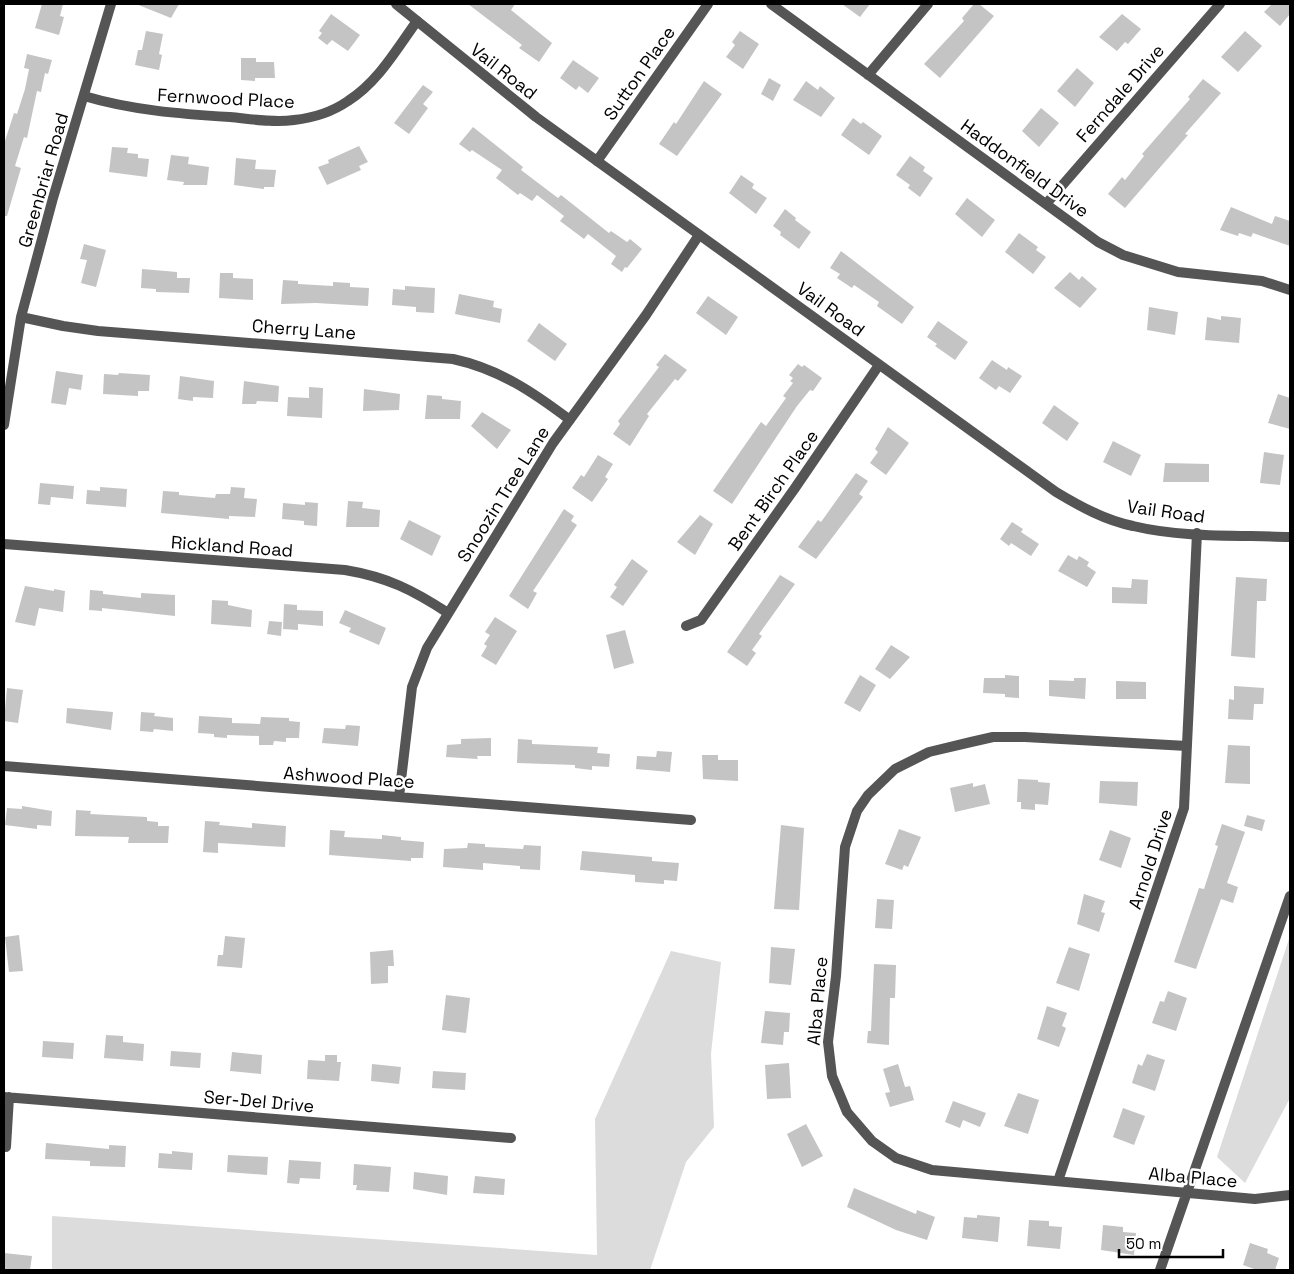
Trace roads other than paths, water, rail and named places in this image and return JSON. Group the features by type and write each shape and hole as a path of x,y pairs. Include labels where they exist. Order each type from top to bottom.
{"street":[{"name":"Greenbriar Road","path":"4,425 21,317 111,4"},
{"name":"Vail Road","path":"396,4 536,117 1056,492 1081,507 1134,526 1197,533 1290,537"},
{"name":"Sutton Place","path":"597,161 708,4"},
{"name":"Haddonfield Drive","path":"771,4 1098,242 1150,265 1178,272 1262,281 1290,290"},
{"path":"868,75 928,4"},
{"name":"Ferndale Drive","path":"1046,204 1220,4"},
{"name":"Fernwood Place","path":"84,96 109,103 164,113 277,121 312,117 330,111 362,91 376,78 417,21"},
{"name":"Snoozin Tree Lane","path":"399,797 412,687 427,648 503,523 570,420 646,315 699,235"},
{"name":"Cherry Lane","path":"21,317 62,326 98,331 453,359 472,363 515,381 570,420"},
{"name":"Bent Birch Place","path":"686,626 701,620 880,365"},
{"name":"Arnold Drive","path":"1058,1181 1075,1125 1184,808 1197,533"},
{"name":"Rickland Road","path":"4,544 345,570 391,580 417,592 448,613"},
{"name":"Alba Place","path":"1187,746 1017,737 993,738 947,747 913,759 880,781 857,811 849,828 845,847 836,976 828,1042 832,1076 847,1112 872,1142 888,1154 914,1166 932,1170 1255,1199 1290,1195"},
{"name":"Ashwood Place","path":"4,766 691,820"},
{"path":"1160,1270 1290,896"},
{"path":"6,1097 6,1147"},
{"name":"Ser-Del Drive","path":"6,1097 511,1138"}]}
